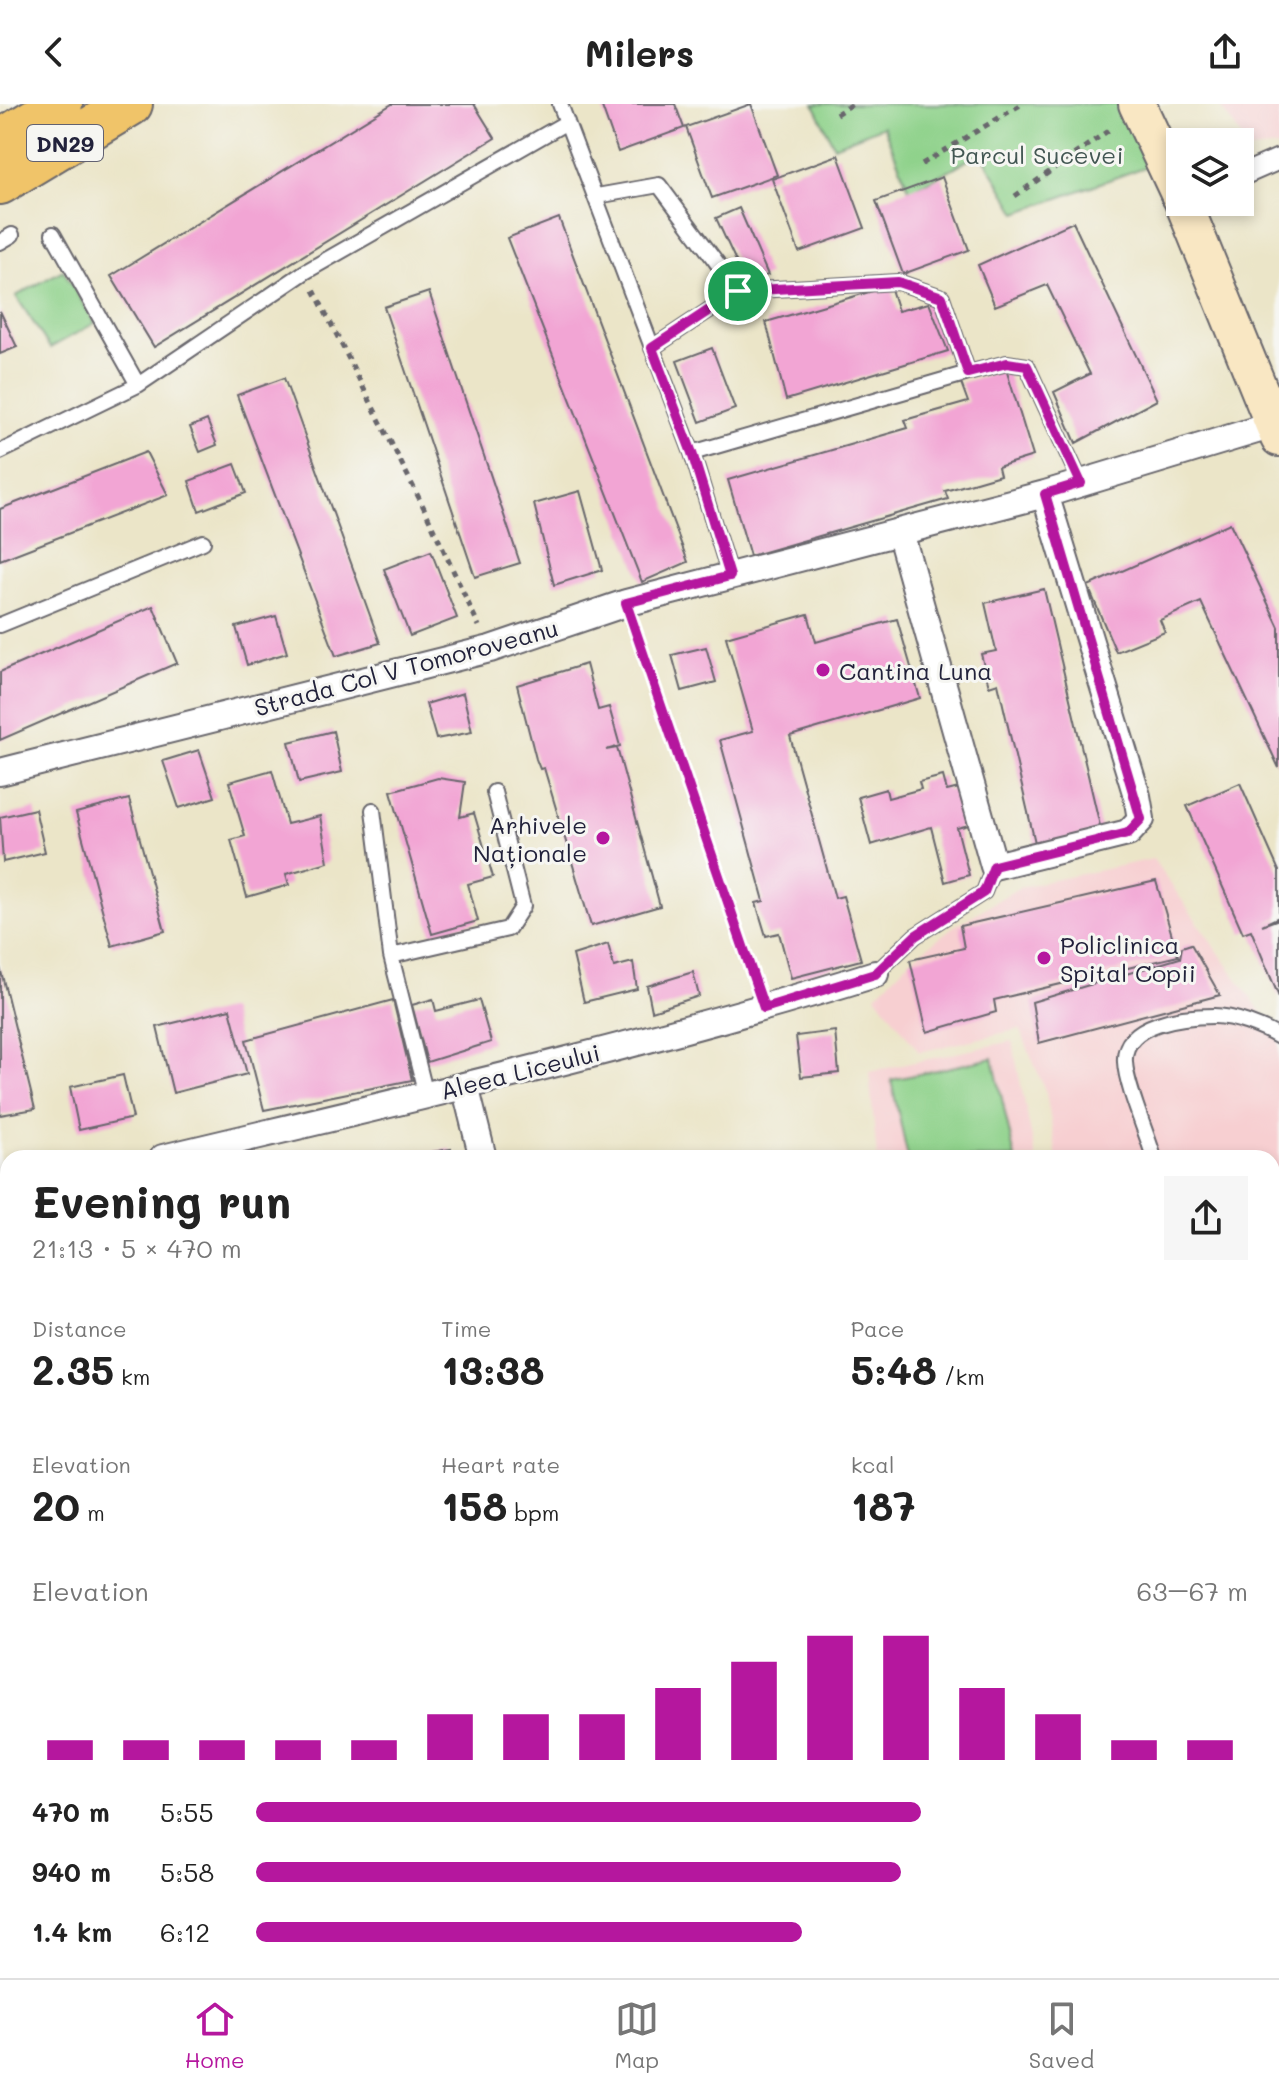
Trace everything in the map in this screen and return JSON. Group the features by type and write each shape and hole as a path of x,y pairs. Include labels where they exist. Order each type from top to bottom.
{"main road":[{"name":"DN29","path":"0,141 61,104"},
{"name":"DN29","path":"0,183 131,104"},
{"path":"1138,106 1166,166"},
{"path":"1189,216 1276,432"}],"street":[{"path":"1254,170 1279,159"},
{"name":"Strada Col V Tomoroveanu","path":"0,772 490,649 626,603 1276,432"},
{"path":"900,532 994,866 1128,833 1141,819 1045,494"},
{"name":"Aleea Liceului","path":"196,1150 465,1086 764,1008 875,974"},
{"path":"465,1086 481,1150"}],"lane":[{"path":"560,104 692,453 730,576"},
{"path":"0,452 138,385 305,272 567,122"},
{"path":"597,196 659,185 738,291"},
{"path":"53,234 138,385"},
{"path":"652,348 738,291 898,282 942,297 968,373"},
{"path":"692,453 1007,363 1027,366 1081,483"},
{"path":"0,625 203,542"},
{"path":"391,956 508,929 523,906 494,792"},
{"path":"373,810 391,956 426,1095"},
{"path":"875,974 915,936 984,892 994,866"},
{"path":"1152,1150 1124,1061 1131,1039 1151,1025 1216,1016 1266,1029 1279,1037"}],"path":[{"path":"836,114 853,104"},
{"path":"922,164 1022,104"},
{"path":"1015,196 1138,106"},
{"path":"305,272 424,508 490,649"},
{"path":"626,603 764,1008"}],"shaded area":[{"path":"1218,104 1279,104 1279,147 1254,150 1254,128 1235,128"},
{"path":"1153,859 1272,1028 1279,1026 1279,1150 1056,1150 1046,1093 1020,1029 919,1052 876,995 910,960 953,927 1020,887"},
{"path":"1012,1041 1034,1150 876,1150 869,1072"}],"green space":[{"name":"Parcul Sucevei","path":"814,104 1126,104 1156,163 1017,213 981,153 910,191 883,126 834,146"},
{"path":"63,270 95,323 50,348 16,296"},
{"path":"993,1058 1013,1150 906,1150 891,1080"}],"building":[{"path":"392,104 474,104 495,138 154,347 111,276"},
{"path":"601,104 675,104 684,128 618,152"},
{"path":"751,104 777,175 712,198 686,127"},
{"path":"838,155 865,228 799,252 772,179"},
{"path":"942,177 969,250 903,274 876,201"},
{"path":"739,208 768,275 746,283 716,218"},
{"path":"559,218 688,562 642,582 507,238"},
{"path":"1073,222 1157,400 1076,443 1054,392 1090,374 1047,285 995,306 978,265"},
{"path":"890,286 898,311 929,303 948,351 786,400 766,322"},
{"path":"429,292 520,563 475,577 384,307"},
{"path":"0,311 17,347 0,354"},
{"path":"712,348 735,409 700,422 677,361"},
{"path":"1006,369 1033,456 998,467 1000,475 945,491 948,499 750,556 728,480 908,428 905,420 968,402 961,383"},
{"path":"284,378 380,643 336,656 237,395"},
{"path":"207,420 217,445 200,452 190,427"},
{"path":"146,452 168,495 0,560 0,509"},
{"path":"235,464 246,493 199,511 189,481"},
{"path":"580,491 602,570 554,585 534,504"},
{"path":"1230,523 1279,627 1279,768 1201,602 1160,620 1165,632 1116,652 1088,586"},
{"path":"431,551 457,618 410,636 384,569"},
{"path":"1044,589 1101,830 1036,847 998,683 989,686 981,654 996,651 985,603"},
{"path":"153,606 177,663 0,740 0,672"},
{"path":"808,614 816,642 897,619 920,698 790,736 835,898 843,896 861,960 791,978 779,933 766,936 756,903 764,901 720,740 753,731 726,637"},
{"path":"276,616 287,653 247,665 236,627"},
{"path":"706,647 716,682 682,691 672,655"},
{"name":"Arhivele Naționale","path":"586,664 598,710 609,707 620,746 606,750 617,748 660,906 591,926 544,768 540,769 536,759 517,685"},
{"path":"463,693 472,732 436,739 426,704"},
{"path":"333,731 342,772 299,782 289,742"},
{"path":"199,750 215,797 179,808 163,761"},
{"path":"272,770 287,824 320,816 328,862 286,874 289,885 247,897 231,840 245,836 229,782"},
{"path":"943,776 947,791 959,788 969,825 957,828 969,875 945,882 931,827 871,845 858,797 886,789 888,798 921,789 919,782"},
{"path":"438,778 465,782 460,817 474,813 493,877 468,884 478,921 432,934 391,791"},
{"path":"1240,783 1279,871 1279,917 1262,925 1279,919 1279,997 1251,930 1243,933 1187,806"},
{"path":"129,799 165,931 112,946 76,813"},
{"path":"35,809 45,852 3,862 0,817"},
{"name":"Policlinica Spital Copii","path":"1156,881 1178,956 994,1000 996,1012 927,1032 910,960 964,948 960,926"},
{"path":"608,944 614,967 633,962 637,989 584,1002 573,955"},
{"path":"1191,944 1220,995 1039,1043 1032,1002 1180,958 1182,947"},
{"path":"0,967 35,1109 0,1115"},
{"path":"693,972 699,996 652,1011 647,986"},
{"path":"433,999 436,1011 479,1000 491,1042 427,1062 412,1005"},
{"path":"393,1000 412,1080 264,1110 246,1040"},
{"path":"230,1009 247,1074 173,1093 157,1027"},
{"path":"835,1031 839,1073 801,1077 796,1036"},
{"path":"123,1075 133,1118 79,1130 70,1087"}],"place":[{"name":"Cantina Luna","path":"823,670"},
{"name":"Arhivele Naționale","path":"603,838"},
{"name":"Policlinica Spital Copii","path":"1044,958"}],"route":[{"path":"898,282 942,297 968,373 1007,363 1027,366 1081,483 1045,494 1137,796 1141,819 1128,833 994,866 984,892 915,936 875,974 764,1008 626,603 730,576 692,453 652,348 738,291 898,282"}]}
